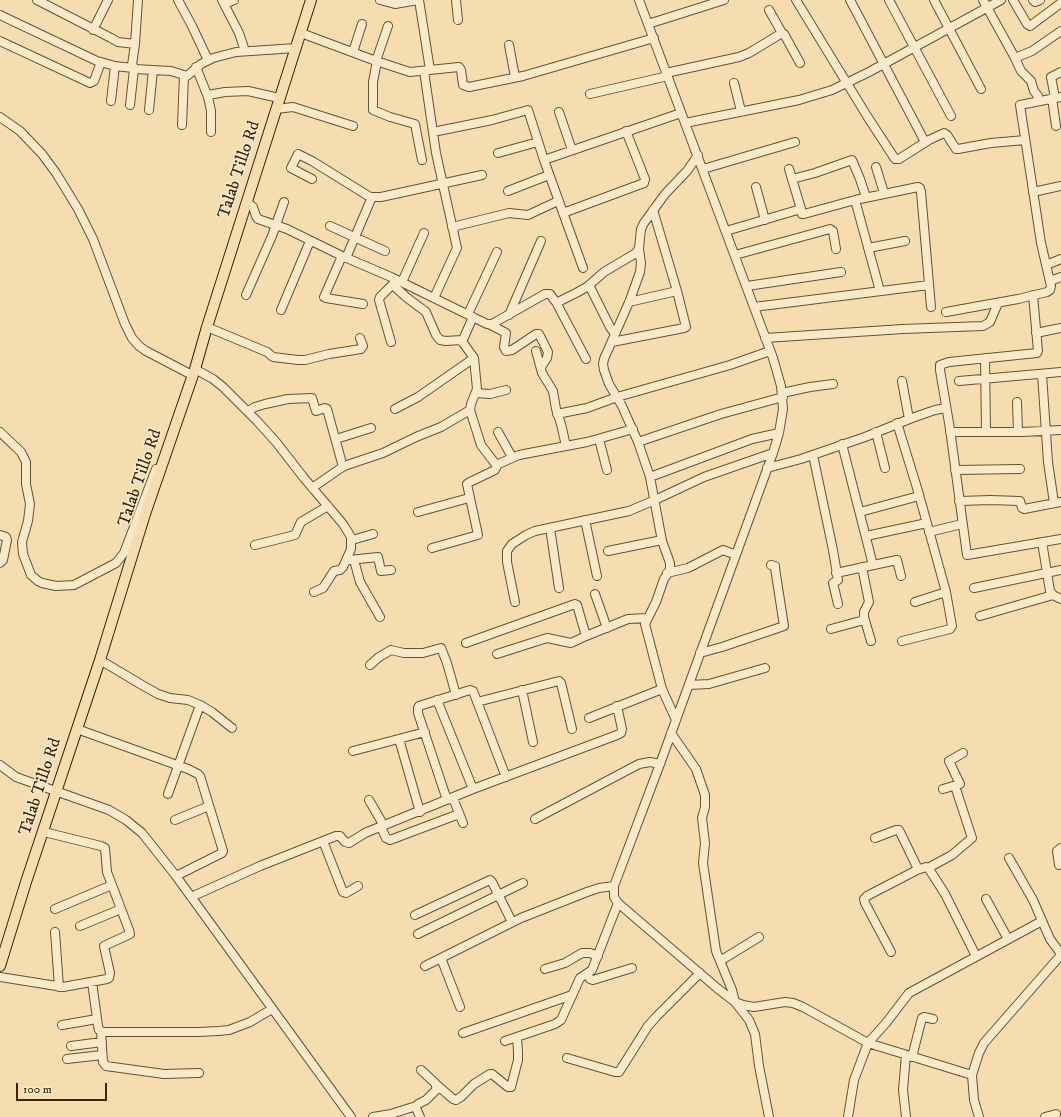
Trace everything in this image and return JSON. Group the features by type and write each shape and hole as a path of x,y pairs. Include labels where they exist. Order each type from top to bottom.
{"main road":[{"name":"Talab Tillo Rd","path":"0,966 100,660 127,570 194,372 311,0"}],"street":[{"path":"37,0 118,42 135,44"},
{"path":"93,30 108,0"},
{"path":"130,105 138,0"},
{"path":"178,0 208,60"},
{"path":"234,0 223,2 237,29 245,51"},
{"path":"380,0 395,4 418,0 433,132 456,245 456,251 434,298"},
{"path":"456,0 458,20"},
{"path":"639,0 653,23 654,38 669,73 681,112 689,122 698,155 706,168 738,254 768,338 770,351 785,394 779,432 771,467 736,555 614,886 614,896 618,903 735,1002 749,1020 755,1034 759,1066 769,1117"},
{"path":"653,23 724,0"},
{"path":"796,0 894,158 899,159 925,142 944,133 958,150 991,143 1025,140"},
{"path":"850,0 925,142"},
{"path":"889,0 951,116"},
{"path":"934,0 981,89"},
{"path":"983,0 1016,58 1021,72 1031,81 1034,91 1038,96 1038,101"},
{"path":"689,122 811,97 847,83 1001,0"},
{"path":"1013,0 1027,24 1030,26 1061,3"},
{"path":"1033,0 1036,2 1040,0"},
{"path":"769,10 800,63"},
{"path":"0,16 101,62 115,66 171,71 184,76 188,75 196,67 208,60 236,52 296,48"},
{"path":"353,52 362,24"},
{"path":"388,26 377,61 373,82 373,110 390,117 415,124 422,160"},
{"path":"1016,58 1032,51 1061,31"},
{"path":"301,33 410,72 459,67 461,70 463,85 467,87 515,77 654,38"},
{"path":"590,94 744,55 782,33"},
{"path":"0,41 90,83 94,81 101,62"},
{"path":"509,44 515,77"},
{"path":"111,101 115,66"},
{"path":"196,67 208,95 211,111 211,132"},
{"path":"149,110 153,70"},
{"path":"1056,126 1056,98 1051,77 1061,72"},
{"path":"182,125 184,76"},
{"path":"734,84 742,111"},
{"path":"208,95 248,90 279,98"},
{"path":"946,312 1033,295 1049,291 1051,289 1033,192 1020,105 1056,98"},
{"path":"276,109 293,107 353,126"},
{"path":"433,132 492,120 527,109 529,111 558,202 583,268"},
{"path":"558,112 572,150"},
{"path":"544,160 681,112"},
{"path":"0,117 20,131 42,154 56,173 78,209 93,240 125,324 132,338 146,351 218,383 248,411 276,442 312,488 343,524 352,540 350,560 362,586 380,618"},
{"path":"562,213 644,183 645,179 626,131"},
{"path":"498,153 538,142"},
{"path":"706,168 795,142"},
{"path":"312,179 291,168 298,154 312,161 364,194 372,197 381,197 482,175"},
{"path":"676,720 662,689 645,627 645,622 654,607 664,579 671,566 662,540 650,477 633,429 609,384 603,364 629,302 641,266 639,249 641,227 665,194 687,170 698,155"},
{"path":"792,179 815,173 852,160 866,197"},
{"path":"876,167 884,193"},
{"path":"789,169 802,214 884,193 916,187 920,188 930,307"},
{"path":"508,191 549,175"},
{"path":"1033,192 1061,186"},
{"path":"756,187 765,220"},
{"path":"363,304 325,298 324,295 336,268 344,257 354,238 372,197"},
{"path":"855,200 880,291"},
{"path":"247,202 253,207 258,219 274,230 344,257 506,333 504,347 506,351 512,350 536,334 539,334 548,352 547,358 541,366"},
{"path":"246,295 274,230 284,202"},
{"path":"452,226 508,213 526,215 558,202"},
{"path":"729,230 801,209"},
{"path":"614,338 685,328 686,326 653,210"},
{"path":"330,226 354,238 385,250"},
{"path":"738,254 830,229 833,231 836,249"},
{"path":"392,342 379,300 380,297 396,282 424,233"},
{"path":"868,248 905,241"},
{"path":"509,315 541,242"},
{"path":"281,310 309,244"},
{"path":"556,302 589,285 604,272 636,253 639,249"},
{"path":"462,342 470,316 497,252"},
{"path":"1046,265 1061,259"},
{"path":"749,286 841,272"},
{"path":"1050,281 1061,278"},
{"path":"396,282 406,297 426,312 436,335 440,340 461,340 474,358 477,387 470,410 481,445 497,467 495,470 468,483 467,486 478,535 432,548"},
{"path":"589,285 614,338"},
{"path":"757,306 929,285"},
{"path":"629,302 677,291"},
{"path":"489,324 509,315 545,294 550,294 556,302 586,359"},
{"path":"1033,295 1038,351 1036,354 949,362 940,365 940,370 950,432 966,554 968,555 1061,539"},
{"path":"768,338 983,326 990,322 998,302"},
{"path":"207,328 267,352 273,357 298,360 361,349 363,346 360,338"},
{"path":"1036,333 1061,328"},
{"path":"536,351 544,376 552,388 557,414 562,424 566,446"},
{"path":"557,414 587,408 617,397 730,366 770,351"},
{"path":"395,409 418,397 474,358"},
{"path":"985,358 986,431"},
{"path":"959,381 1061,372"},
{"path":"959,501 1020,501 1022,508 1024,509 1058,503 1045,431 1042,374"},
{"path":"902,381 909,419"},
{"path":"638,442 785,394 810,387 834,384"},
{"path":"476,393 490,394 506,390"},
{"path":"248,411 255,407 288,399 310,398 313,400 316,411 325,408 327,409 343,467"},
{"path":"1018,402 1018,432"},
{"path":"771,467 813,455 862,438 897,423 935,410 946,408"},
{"path":"312,488 343,467 383,453 435,430 470,410"},
{"path":"897,423 946,592 952,628 902,641"},
{"path":"336,439 371,428"},
{"path":"496,465 512,457 599,439 633,429"},
{"path":"950,432 1018,432 1061,430"},
{"path":"0,432 21,452 26,462 26,484 30,504 28,521 22,546 26,565 31,575 38,581 56,586 74,585 101,572 120,560 157,466 168,447"},
{"path":"498,432 512,457"},
{"path":"650,477 747,440 779,432"},
{"path":"876,432 885,468"},
{"path":"599,439 607,470"},
{"path":"842,444 873,565"},
{"path":"515,602 507,562 507,551 512,544 526,535 550,528 630,511 704,477 773,453"},
{"path":"813,455 838,581 833,583 838,604"},
{"path":"955,470 1020,469"},
{"path":"860,512 919,496"},
{"path":"418,512 469,498"},
{"path":"255,545 295,534 301,522 328,506"},
{"path":"585,520 597,576"},
{"path":"866,536 927,523"},
{"path":"929,532 962,524"},
{"path":"550,528 559,588"},
{"path":"352,540 373,534"},
{"path":"0,535 6,537 7,540 3,560 0,563"},
{"path":"608,551 662,540"},
{"path":"1042,542 1050,591 1057,597"},
{"path":"667,574 688,568 723,550 736,555"},
{"path":"314,592 323,588 333,572 341,568 350,560 378,557 381,571 391,570"},
{"path":"836,573 897,560 901,576"},
{"path":"700,653 784,626 775,566 771,565"},
{"path":"862,568 869,602 864,612 864,620 871,640"},
{"path":"974,588 1061,570"},
{"path":"915,602 946,592"},
{"path":"595,594 607,628"},
{"path":"980,616 1057,597"},
{"path":"466,643 576,604 586,636"},
{"path":"496,654 547,638 571,643 631,618 647,618"},
{"path":"831,629 864,620"},
{"path":"370,665 390,650 404,653 427,653 441,648 456,694"},
{"path":"100,660 158,694 170,698 188,700 200,705 212,712 232,728"},
{"path":"689,684 709,684 765,668"},
{"path":"477,702 560,681 572,729"},
{"path":"589,718 662,689"},
{"path":"463,823 450,799 418,713 418,708 456,694 472,690 506,777"},
{"path":"522,690 533,742"},
{"path":"438,700 473,789"},
{"path":"168,794 200,705"},
{"path":"191,897 260,866 338,835 345,842 349,843 360,835 420,812 473,789 621,733 622,728 617,706"},
{"path":"77,729 198,774 223,848 222,852 176,876"},
{"path":"353,751 425,732"},
{"path":"671,733 696,769 705,795 705,807 702,818 705,843 703,863 714,941 735,1002"},
{"path":"399,739 420,812"},
{"path":"943,789 959,785 960,783 949,761 963,753"},
{"path":"535,819 639,764 650,762 660,764"},
{"path":"0,765 16,777 110,810 126,820 146,837 351,1117"},
{"path":"891,952 864,899 918,869 924,867 928,868 952,855 972,838 955,786"},
{"path":"369,800 383,827 386,838 391,840 459,814"},
{"path":"175,820 208,806"},
{"path":"875,838 899,830 918,869"},
{"path":"0,977 59,987 69,987 107,979 110,976 104,945 129,936 130,934 130,930 107,872 106,850 103,847 44,832"},
{"path":"324,841 343,892 346,893 358,886"},
{"path":"1059,866 1057,851 1061,848"},
{"path":"979,1117 974,1100 972,1075 984,1043 1061,954 1050,939 1033,900 1009,858"},
{"path":"928,868 945,894 976,956"},
{"path":"415,915 488,880 492,882 512,922"},
{"path":"418,934 523,883"},
{"path":"55,909 112,885"},
{"path":"425,966 512,922 598,888 614,886"},
{"path":"986,899 1008,939"},
{"path":"505,1041 556,1024 560,1020 580,978 592,970 618,903"},
{"path":"80,926 121,909"},
{"path":"848,1117 854,1080 868,1043 886,1023 909,993 1042,921"},
{"path":"55,932 59,987"},
{"path":"720,961 759,937"},
{"path":"545,969 565,963 582,953 590,953 598,956"},
{"path":"441,958 460,1007"},
{"path":"586,974 593,980 632,968"},
{"path":"566,1058 619,1072 641,1035 700,973"},
{"path":"92,982 98,1028 102,1032 102,1055 104,1065 114,1068 164,1074 199,1073"},
{"path":"463,1034 572,995"},
{"path":"735,1002 754,1007 785,1002 793,1003 868,1043 972,1075"},
{"path":"102,1032 199,1032 228,1030 250,1022 272,1009"},
{"path":"906,1117 903,1090 909,1056 922,1018 933,1019"},
{"path":"62,1025 97,1019"},
{"path":"421,1070 437,1086 456,1100 462,1097 474,1084 490,1074 508,1087 511,1087 518,1056 517,1037"},
{"path":"71,1046 102,1042"},
{"path":"66,1059 102,1055"},
{"path":"373,1117 391,1114 415,1107 428,1098 436,1090 437,1086"},
{"path":"415,1107 420,1117"},
{"path":"1045,1117 1056,1114"}]}
